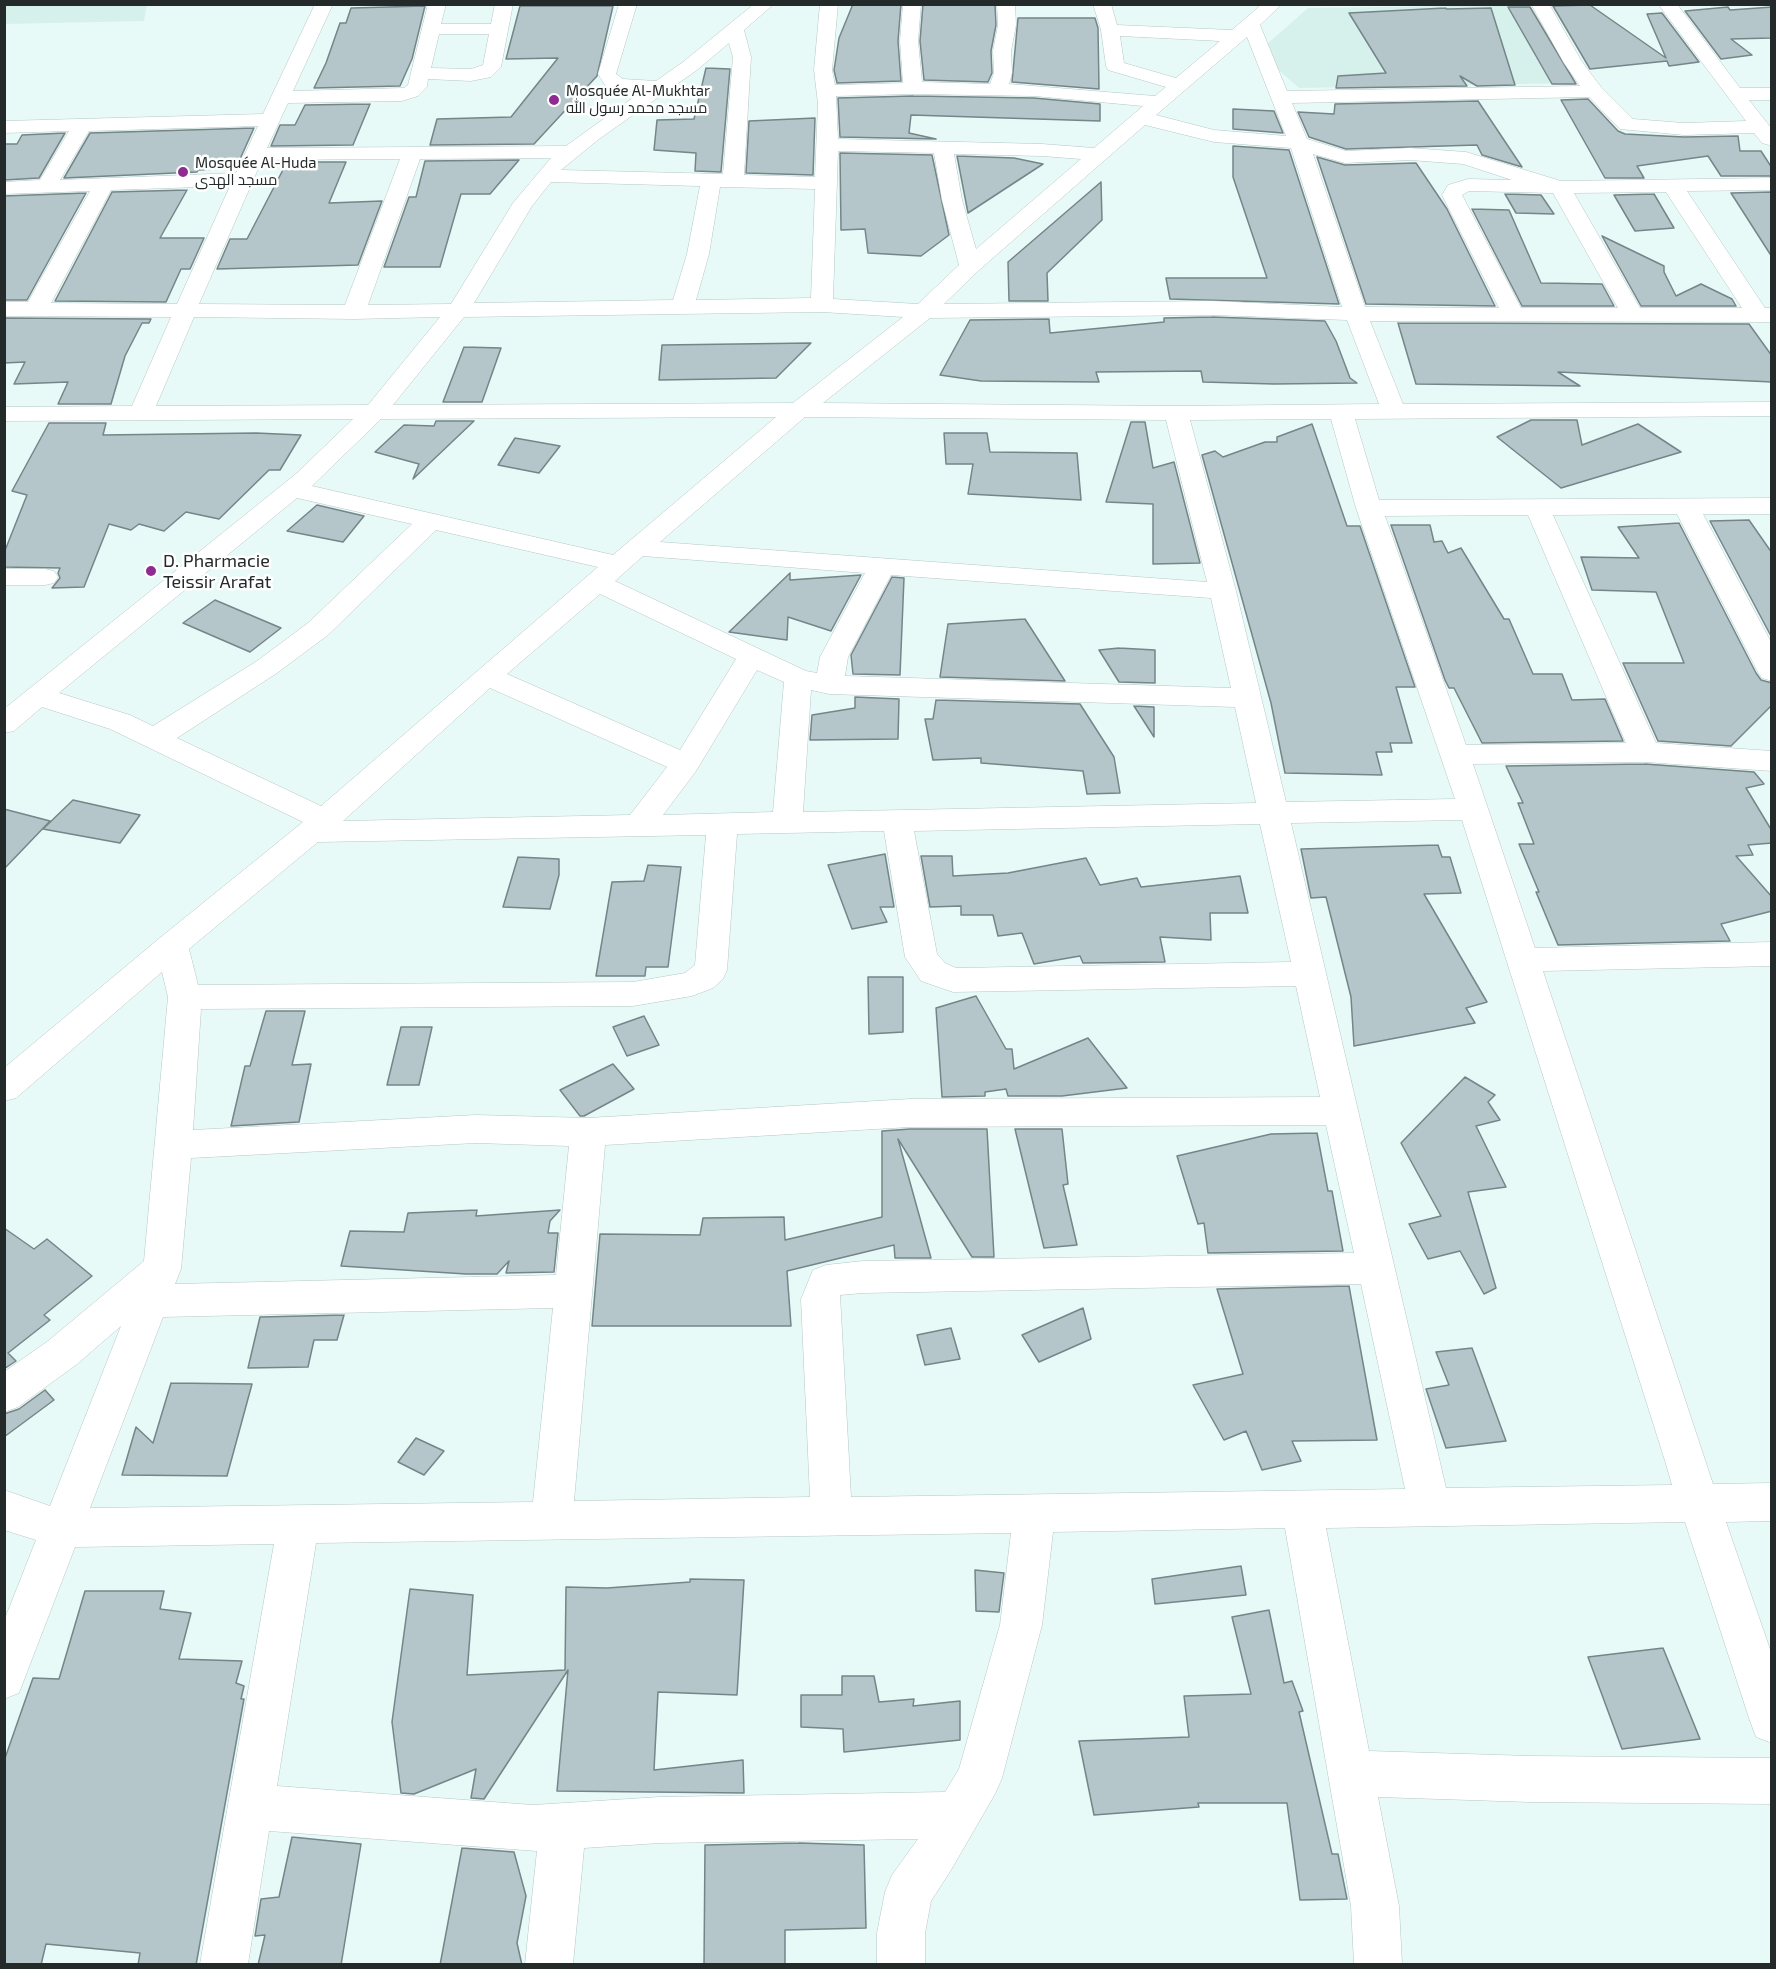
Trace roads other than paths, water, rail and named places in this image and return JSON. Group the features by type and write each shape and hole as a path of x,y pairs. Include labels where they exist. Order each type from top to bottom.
{"street":[{"path":"141,414 254,154 324,4"},
{"path":"281,97 402,95 417,87 437,4"},
{"path":"421,73 471,75 484,73 492,68 504,4"},
{"path":"628,4 607,74 619,85 661,87"},
{"path":"4,724 292,489 374,413 459,309 506,229 546,176 592,135 661,87 765,4"},
{"path":"822,304 828,144 823,70 829,4"},
{"path":"912,4 909,40 913,88"},
{"path":"998,90 1003,73 1002,51 1007,25 1006,4"},
{"path":"1102,4 1110,30 1115,66 1180,86"},
{"path":"4,1088 172,945 318,826 487,676 799,410 924,311 970,266 1274,4"},
{"path":"1540,4 1573,63 1594,91 1627,125 1684,129 1758,127"},
{"path":"1667,4 1758,127 1772,142"},
{"path":"432,29 499,29"},
{"path":"734,182 735,133 742,57 735,30"},
{"path":"1110,30 1244,30"},
{"path":"1244,30 1280,97 1299,143 1356,314 1394,411"},
{"path":"826,90 913,88 1046,91 1161,102"},
{"path":"1280,97 1594,91"},
{"path":"1734,94 1772,94"},
{"path":"1143,118 1214,136 1299,143 1346,157 1410,154 1466,158 1489,167 1560,186 1633,315"},
{"path":"4,127 270,120"},
{"path":"46,187 82,125"},
{"path":"828,144 1042,150 1100,155"},
{"path":"943,148 952,200 970,266"},
{"path":"254,154 572,152"},
{"path":"354,312 412,153"},
{"path":"546,176 711,182 825,183"},
{"path":"4,188 243,179"},
{"path":"683,306 698,254 711,182"},
{"path":"36,309 104,184"},
{"path":"1514,315 1452,195 1455,189 1468,185 1772,184"},
{"path":"1672,185 1765,315"},
{"path":"4,309 354,312 822,304 924,311 1212,308 1356,314 1765,315"},
{"path":"4,414 1772,409"},
{"path":"1176,412 1223,591 1248,698 1430,1507"},
{"path":"1341,412 1369,508 1474,809 1772,1721"},
{"path":"292,489 617,565 882,566 1223,591"},
{"path":"1686,506 1772,672"},
{"path":"1369,508 1772,506"},
{"path":"1537,507 1645,752"},
{"path":"154,739 267,667 318,629 432,520"},
{"path":"617,565 752,655 798,678 829,685 1248,698"},
{"path":"829,685 834,657 882,566"},
{"path":"4,577 45,577"},
{"path":"639,825 686,764 752,655"},
{"path":"487,676 686,764"},
{"path":"787,822 798,678"},
{"path":"37,696 120,722 318,826 722,824 1474,809"},
{"path":"1455,755 1645,752 1772,761"},
{"path":"897,820 921,957 933,972 953,980 1310,974"},
{"path":"185,997 633,994 669,990 692,984 701,980 711,970 722,824"},
{"path":"4,1678 155,1285 174,1145 185,997 172,945"},
{"path":"1523,960 1772,954"},
{"path":"174,1145 476,1129 588,1132 910,1113 1340,1111"},
{"path":"552,1521 588,1132"},
{"path":"831,1515 820,1299 826,1281 875,1276 1376,1268"},
{"path":"4,1395 155,1285 573,1291"},
{"path":"4,1509 15,1515 61,1528 1772,1502"},
{"path":"1302,1509 1375,1906 1378,1965"},
{"path":"901,1965 902,1933 909,1892 935,1854 979,1778 1021,1625 1034,1513"},
{"path":"224,1965 298,1525"},
{"path":"1351,1773 1530,1779 1772,1781"},
{"path":"250,1807 533,1828 660,1820 957,1815"},
{"path":"549,1965 563,1826"}],"place":[{"name":"Mosquée Al-Mukhtar مسجد محمد رسول الله","path":"554,100"},
{"name":"Mosquée Al-Huda مسجد الهدى","path":"183,172"},
{"name":"D. Pharmacie Teissir Arafat","path":"151,571"}]}
